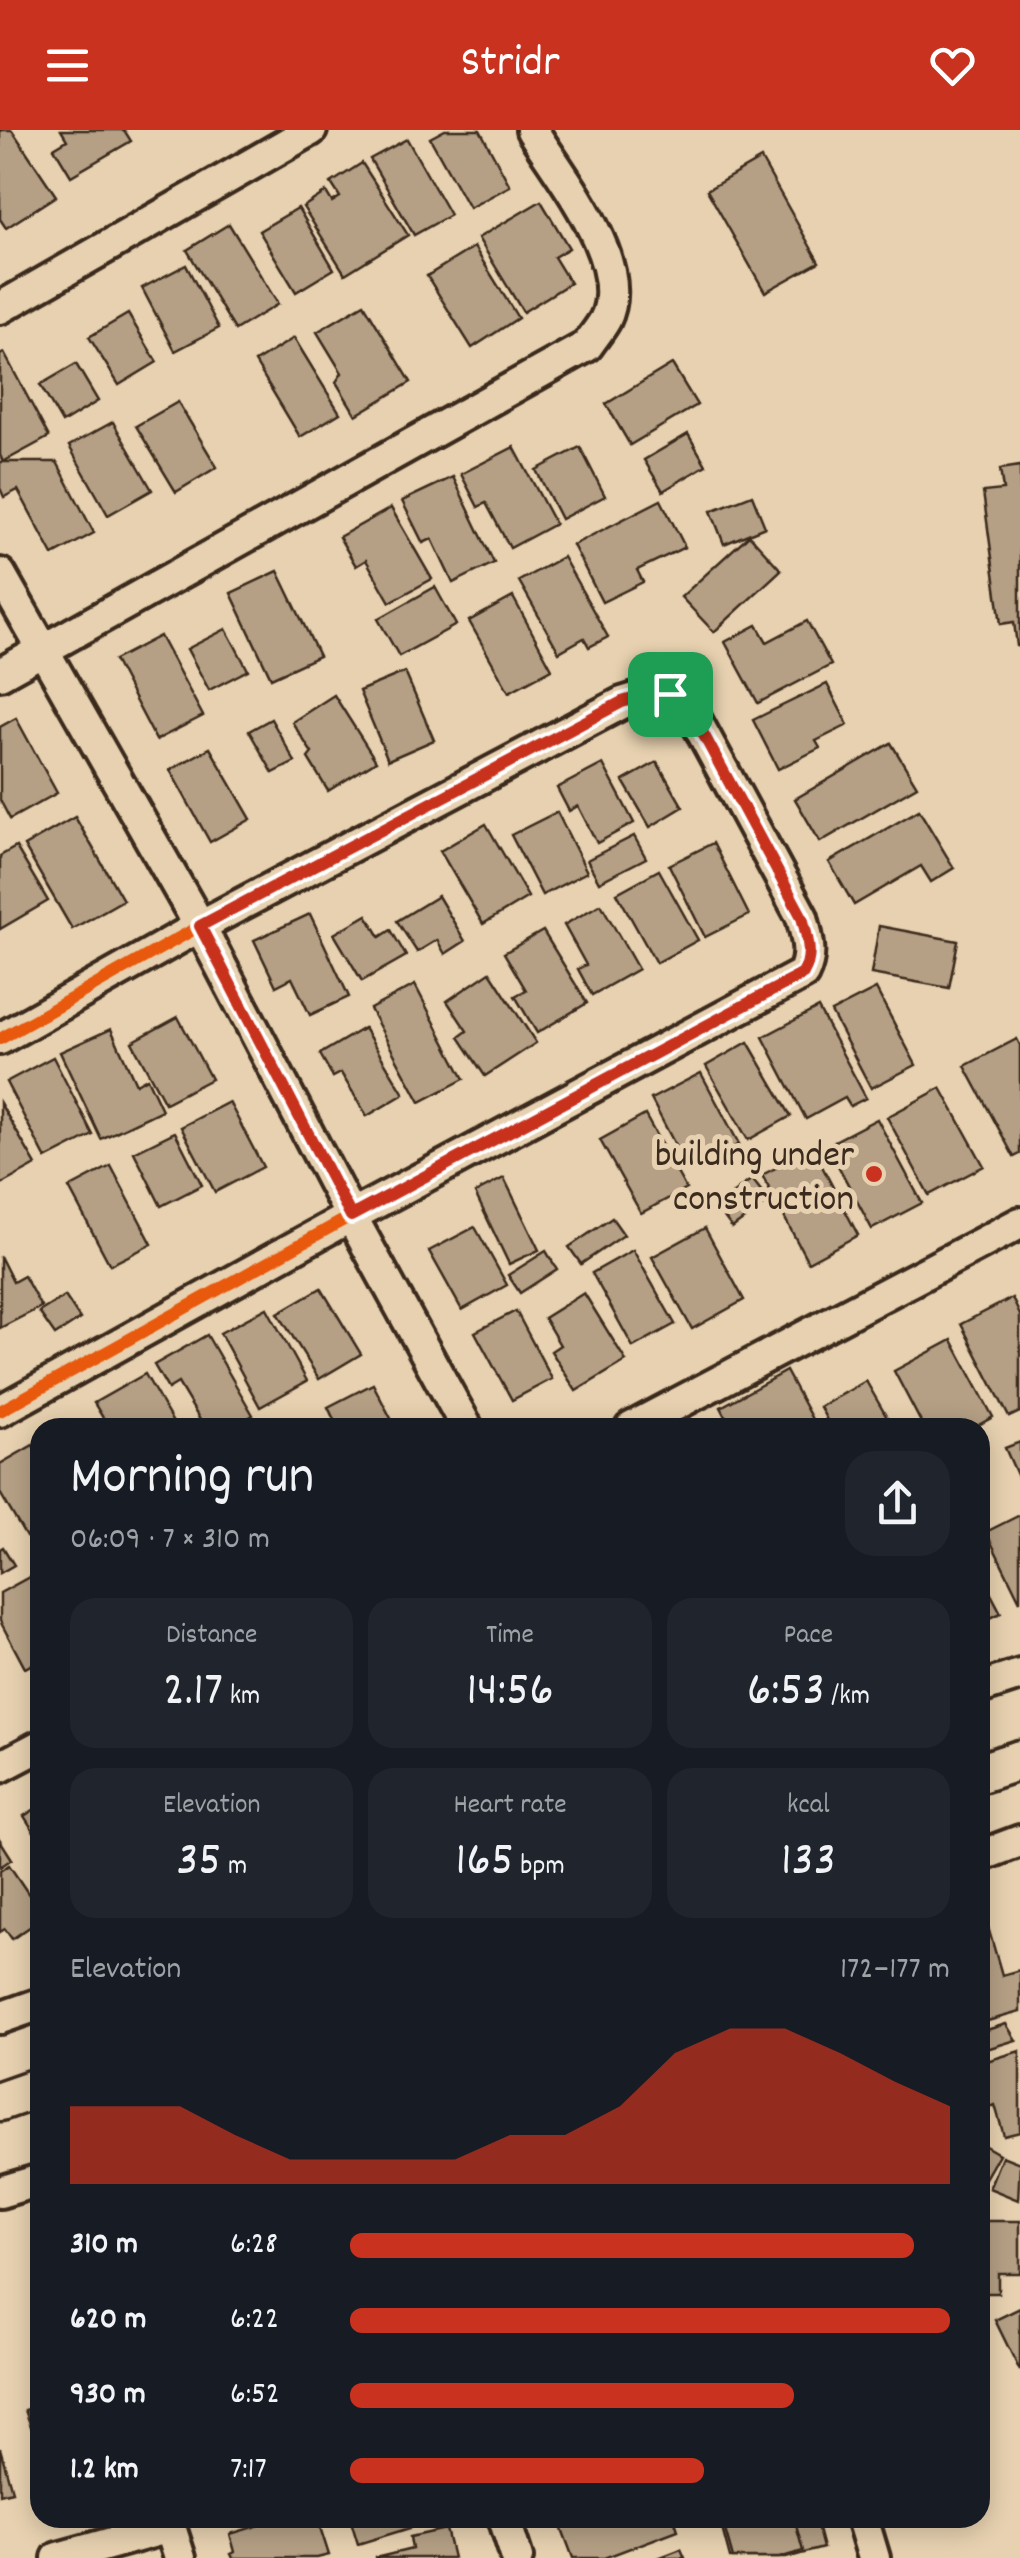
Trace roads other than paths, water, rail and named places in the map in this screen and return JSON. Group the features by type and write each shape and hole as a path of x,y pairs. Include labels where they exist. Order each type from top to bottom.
{"street":[{"path":"0,308 311,130"},
{"path":"0,674 587,346 606,318 611,292 603,244 532,130"},
{"path":"0,574 200,926 462,1418"},
{"path":"0,1039 200,926 622,702 652,693 670,694 686,702 802,917 810,946 810,961 803,974 351,1216 0,1411"},
{"path":"649,1418 1020,1223"},
{"path":"990,1685 1020,1676"},
{"path":"0,1767 30,1751"},
{"path":"990,1770 1020,1760"},
{"path":"990,1852 1020,1841"},
{"path":"0,2018 30,2008"},
{"path":"0,2100 30,2090"},
{"path":"0,2192 30,2183"},
{"path":"58,2558 162,2528"},
{"path":"180,2558 182,2528"},
{"path":"507,2528 517,2558"},
{"path":"865,2528 874,2558"}],"place":[{"name":"building under construction","path":"874,1174"}]}
